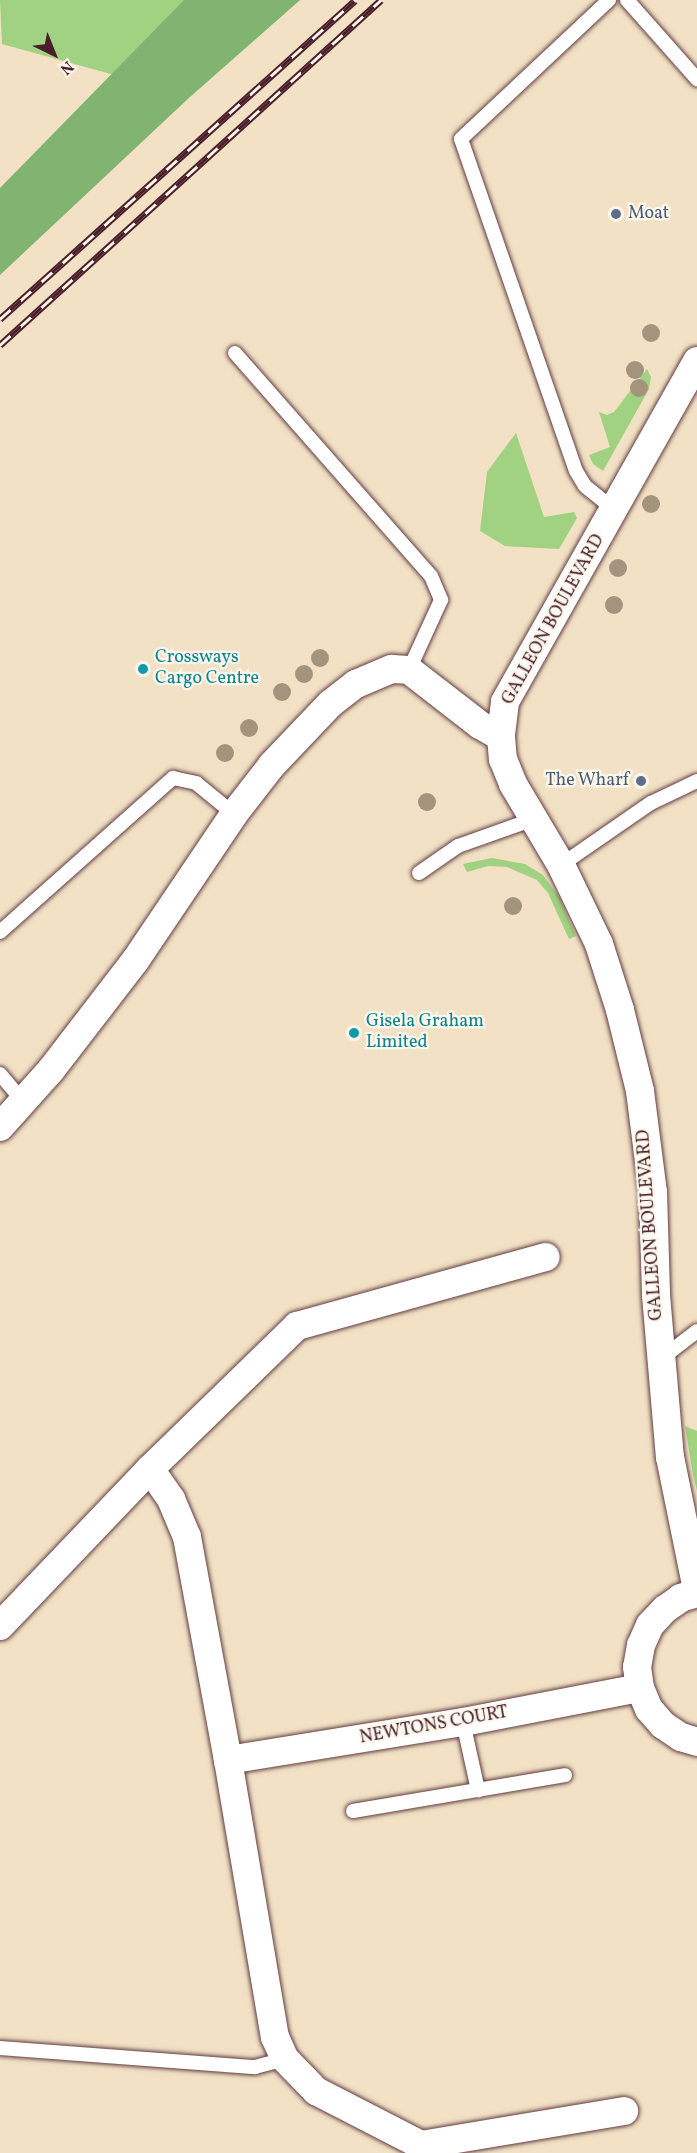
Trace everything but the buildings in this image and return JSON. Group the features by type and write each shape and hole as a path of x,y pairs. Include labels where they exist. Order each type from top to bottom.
{"street":[{"name":"GALLEON BOULEVARD","path":"697,361 505,702 501,737 503,759 513,784 561,864 599,944 620,1010 640,1091 653,1192 670,1457 697,1592"},
{"path":"0,1127 51,1070 135,961 234,814 272,765 330,704 356,684 392,669 409,670 480,725 501,737"},
{"path":"0,1626 150,1468 297,1326 546,1257"},
{"path":"150,1468 171,1498 187,1537 275,2037 285,2059 316,2091 421,2149 624,2111"},
{"path":"697,1592 681,1598 665,1609 650,1625 641,1645 637,1667 640,1689 649,1709 663,1725 681,1737 697,1742"},
{"name":"NEWTONS COURT","path":"228,1760 463,1722 640,1689"}],"lane":[{"path":"609,0 461,139 576,471 585,486 615,510"},
{"path":"627,0 697,79"},
{"path":"235,353 431,576 441,600 409,670"},
{"path":"0,932 173,778 196,783 234,814"},
{"path":"561,864 651,803 697,781"},
{"path":"419,873 458,846 534,819"},
{"path":"0,1074 22,1100"},
{"path":"662,1358 697,1331"},
{"path":"463,1722 478,1790"},
{"path":"353,1811 565,1775"},
{"path":"0,2048 255,2067 285,2059"}],"green space":[{"path":"0,0 300,0 191,96 2,44"},
{"path":"184,0 300,0 191,96 0,275 0,188"},
{"path":"647,369 651,377 649,389 603,471 593,464 589,455 610,447 599,412 607,415 614,412"},
{"path":"516,433 544,517 574,512 577,518 559,549 505,546 480,531 487,472"},
{"path":"492,858 525,864 543,875 559,897 576,936 569,939 548,893 537,880 507,867 488,866 467,872 463,864"},
{"path":"685,1426 697,1431 697,1491 693,1475"}],"railway":[{"path":"0,319 355,0"},
{"path":"0,345 381,0"}],"place":[{"name":"Moat","path":"616,214"},
{"name":"Crossways Cargo Centre","path":"143,669"},
{"name":"The Wharf","path":"641,781"},
{"name":"Gisela Graham Limited","path":"354,1033"}]}
